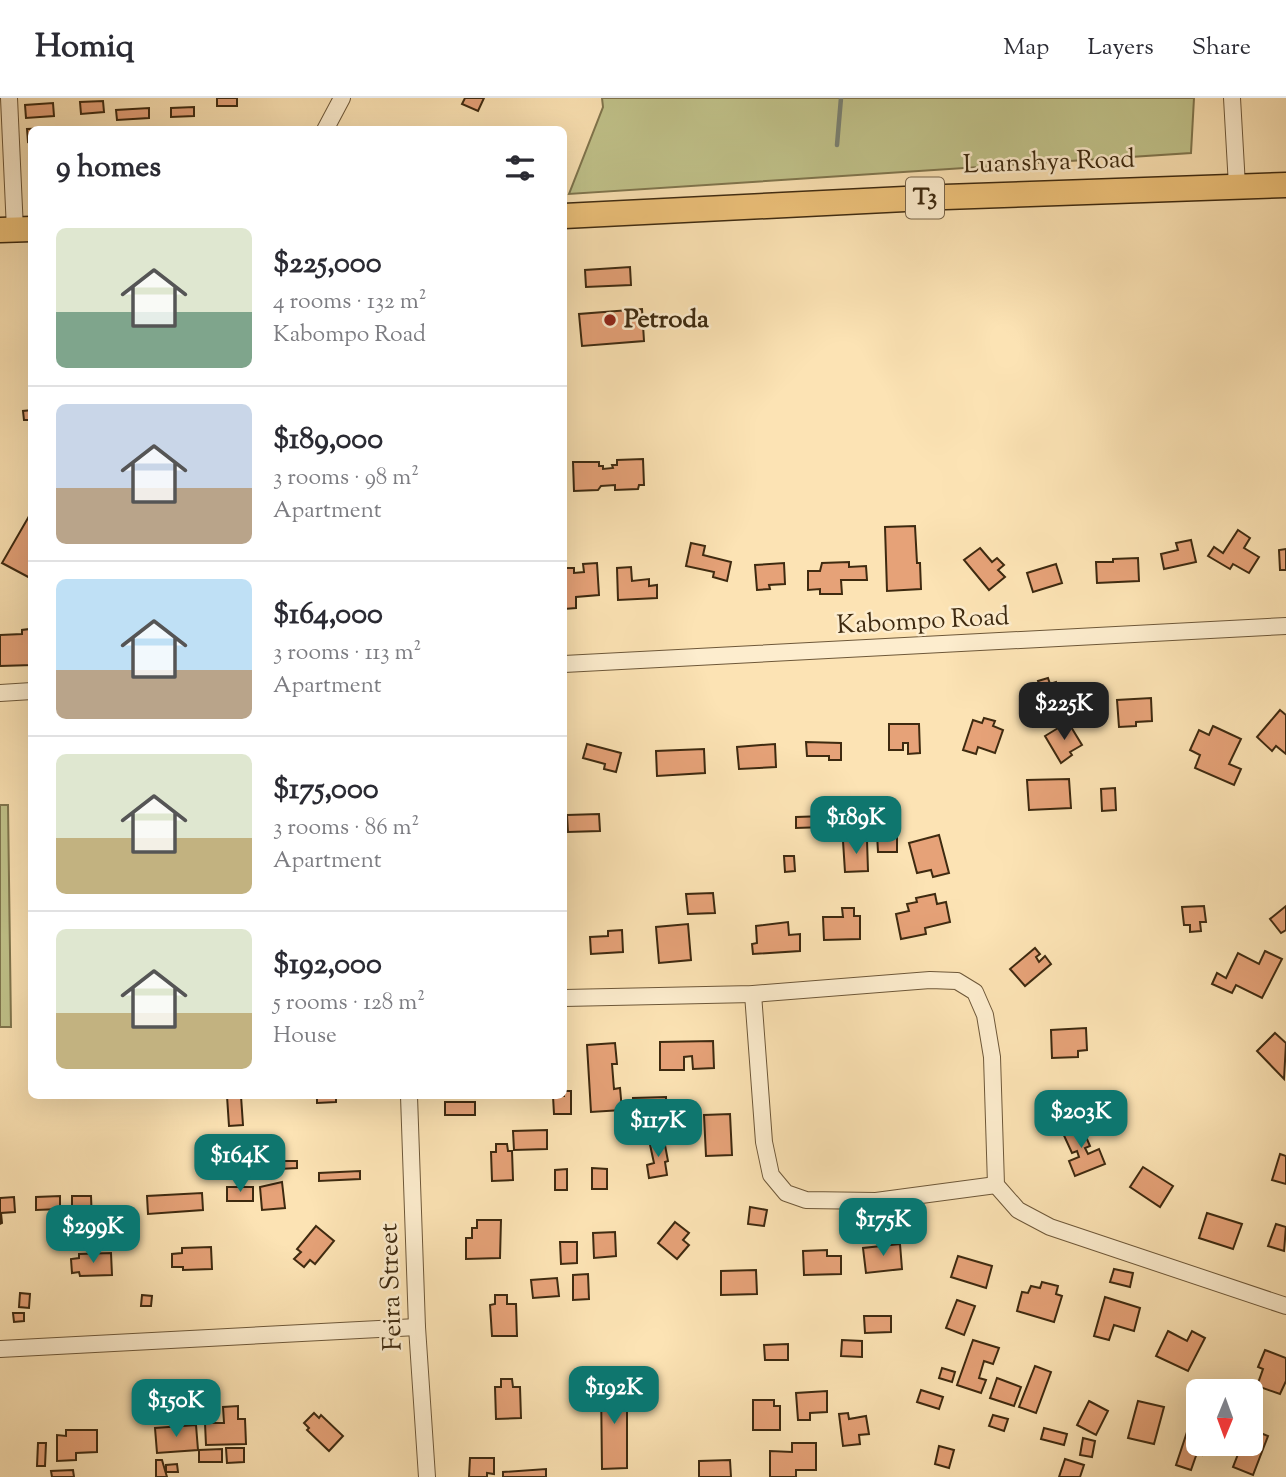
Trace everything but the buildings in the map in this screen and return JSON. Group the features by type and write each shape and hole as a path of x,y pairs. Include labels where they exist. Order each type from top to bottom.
{"highway":[{"name":"Luanshya Road","path":"567,216 945,197 1286,185"}],"street":[{"path":"9,98 6,170 16,230"},
{"path":"327,126 342,98"},
{"path":"1232,98 1237,186"},
{"name":"Kabompo Road","path":"567,664 1286,626"},
{"path":"0,693 28,691"},
{"path":"567,998 753,993 930,980 957,981 975,992 985,1014 992,1057 996,1185 1018,1210 1050,1227 1286,1306"},
{"path":"753,993 764,1142 771,1175 786,1193 806,1200 876,1201 996,1185"},
{"name":"Feira Street","path":"408,1099 417,1328 427,1477"},
{"path":"0,1349 417,1328"}],"green space":[{"path":"602,98 1194,98 1191,153 569,194 603,107"},
{"path":"0,805 8,805 11,1027 0,1027"}],"waterway":[{"path":"837,145 841,98"}],"place":[{"name":"Petroda","path":"610,320"}]}
